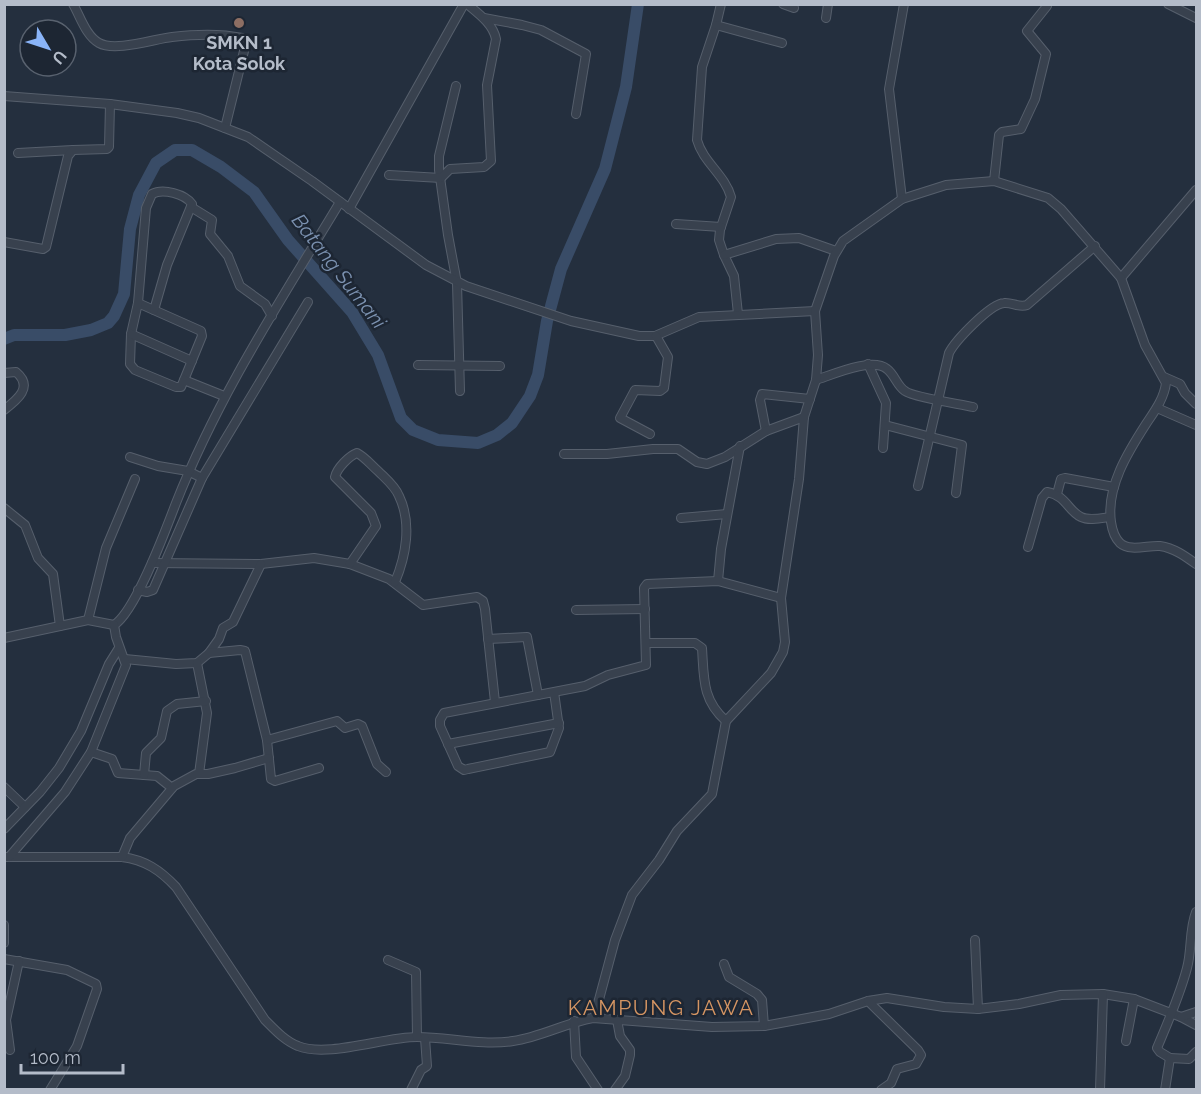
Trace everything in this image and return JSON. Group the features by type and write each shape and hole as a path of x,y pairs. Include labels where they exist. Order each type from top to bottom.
{"street":[{"path":"73,4 92,38 103,45 123,45 197,35 225,34 242,38 245,47 225,128"},
{"path":"349,209 466,4 484,18 496,39 487,85 492,158 484,167 450,169 441,178 389,175"},
{"path":"721,4 702,67 696,131 699,149 726,184 731,197 721,227 720,245 734,276 738,314"},
{"path":"783,4 794,8"},
{"path":"825,18 828,4"},
{"path":"902,199 889,89 904,4"},
{"path":"1168,4 1197,18"},
{"path":"994,181 999,135 1002,132 1021,129 1036,95 1046,54 1027,31 1047,6"},
{"path":"484,18 541,30 586,54 576,114"},
{"path":"716,25 782,43"},
{"path":"456,86 439,156 446,223 458,283 460,391"},
{"path":"4,96 110,104 177,113 199,118 248,137 274,153 426,266 458,283 525,308 571,321 639,336 656,336 699,317 815,311"},
{"path":"18,153 107,149 109,147 110,104"},
{"path":"4,242 43,249 46,247 67,158 73,150"},
{"path":"594,1018 615,940 632,896 677,831 714,791 726,721 771,673 781,658 784,642 782,598 799,475 804,417 816,380 818,340 815,311 836,251 843,241 902,199 946,185 994,181 1048,198 1061,209 1121,278 1146,345 1164,377 1165,389 1156,408 1130,448 1114,487 1110,501 1110,517 1115,537 1123,545 1173,549 1197,564"},
{"path":"1121,278 1197,190"},
{"path":"138,303 201,331 202,336 181,387 176,387 133,368 129,362 131,334 138,303 146,208 150,197 158,191 185,196 190,201 191,207 167,265 154,310"},
{"path":"4,638 88,620 114,624 124,616 152,563 188,471 224,396 340,202"},
{"path":"191,207 212,220 210,234 228,256 237,282 242,288 265,303 272,316"},
{"path":"676,224 721,227"},
{"path":"723,255 776,239 799,238 836,251"},
{"path":"918,486 949,354 955,343 990,310 1000,304 1027,305 1095,246"},
{"path":"138,590 147,592 153,590 202,478 308,302"},
{"path":"131,334 192,361"},
{"path":"650,434 620,418 635,390 663,390 668,357 656,336"},
{"path":"867,364 886,403 883,448"},
{"path":"816,380 867,364 878,364 885,367 907,393 973,407"},
{"path":"418,365 500,366"},
{"path":"4,373 15,372 20,376 23,385 21,396 4,410"},
{"path":"1164,377 1180,384 1185,393 1197,404"},
{"path":"184,380 224,396"},
{"path":"766,431 760,400 762,394 810,399"},
{"path":"1156,408 1197,425"},
{"path":"564,454 607,454 678,449 697,462 707,464 725,457 766,431 804,417"},
{"path":"885,425 962,445 957,493"},
{"path":"718,581 721,549 740,446"},
{"path":"350,564 376,526 371,513 335,477 336,472 352,455 357,453 395,489 403,508 406,531 405,551 403,564 395,582"},
{"path":"130,458 188,471 202,478"},
{"path":"1057,494 1061,479 1065,478 1114,487"},
{"path":"88,620 106,548 135,479"},
{"path":"1028,547 1043,495 1047,492 1057,494 1080,516 1110,517"},
{"path":"4,508 25,525 38,558 53,574 60,626"},
{"path":"681,518 727,514"},
{"path":"152,563 164,565 261,564 314,558 350,564 395,582 423,605 473,597 480,598 485,609 495,702"},
{"path":"125,659 176,664 196,663 209,653 219,639 223,628 233,622 261,564"},
{"path":"554,692 559,723 550,752 468,770 458,766 440,726 444,713 585,686 608,675 646,665 645,588 648,584 718,581 782,598"},
{"path":"576,610 645,609"},
{"path":"7,857 65,792 91,752 126,664 119,648 114,624"},
{"path":"488,639 527,637 538,695"},
{"path":"646,643 695,643 700,645 705,686 710,705 726,721"},
{"path":"4,829 7,820 40,792 59,768 81,731 109,664 119,648"},
{"path":"209,653 240,650 247,653 267,740 271,779 274,782 319,768"},
{"path":"196,663 206,701 207,718 199,774"},
{"path":"144,775 146,753 160,738 167,711 177,704 206,701"},
{"path":"267,740 337,721 345,728 360,724 376,757 377,764 386,772"},
{"path":"448,744 559,723"},
{"path":"91,752 112,759 118,773 159,777 172,788"},
{"path":"122,857 130,838 172,788 199,774 235,768 269,758"},
{"path":"4,787 25,807"},
{"path":"7,857 122,857 135,858 148,863 164,874 176,887 265,1020 281,1036 298,1047 321,1050 421,1038 505,1042 532,1037 574,1021 594,1018 712,1027 764,1026 829,1014 868,1001 887,998 944,1007 978,1009 1019,1004 1060,995 1103,994 1134,999 1197,1025"},
{"path":"1197,912 1193,922 1188,966 1157,1048 1170,1058 1189,1059 1197,1052"},
{"path":"4,925 4,943"},
{"path":"975,940 978,1009"},
{"path":"4,959 74,972 95,982 97,989 77,1046 50,1089"},
{"path":"388,960 416,972 421,1038 428,1064 420,1072 411,1089"},
{"path":"10,1050 6,1020 19,962"},
{"path":"724,964 729,977 757,994 762,1000 764,1026"},
{"path":"1100,1089 1103,994"},
{"path":"1126,1041 1134,999"},
{"path":"868,1001 921,1055 916,1064 897,1069 891,1083 881,1089"},
{"path":"1181,1017 1197,1012"},
{"path":"615,1089 625,1076 630,1055 630,1050 620,1036 617,1020"},
{"path":"574,1021 576,1057 598,1089"},
{"path":"1165,1089 1170,1058"}],"waterway":[{"name":"Batang Sumani","path":"4,339 14,335 65,335 91,330 108,323 114,316 124,294 130,229 139,195 156,163 175,150 192,150 221,167 254,192 288,240 352,312 378,355 401,418 413,430 438,440 478,443 497,435 512,423 530,396 538,375 547,321 561,269 605,169 626,87 638,4"}],"place":[{"name":"SMKN 1 Kota Solok","path":"239,23"}],"district":[{"name":"KAMPUNG JAWA","path":"661,1008"}]}
